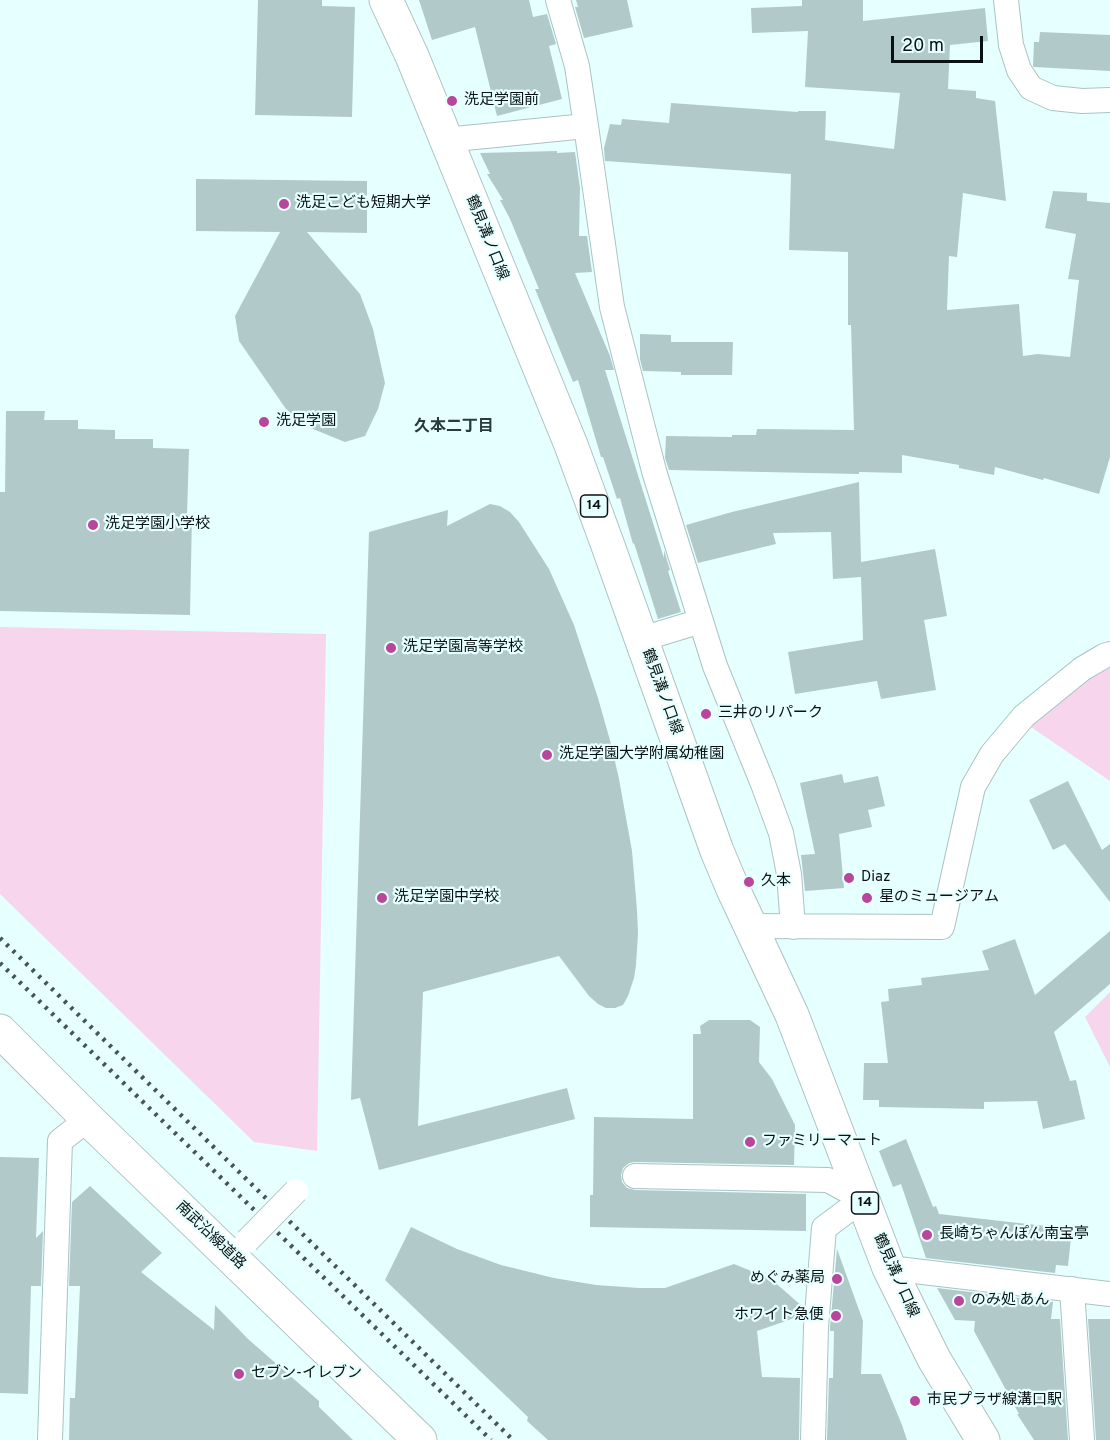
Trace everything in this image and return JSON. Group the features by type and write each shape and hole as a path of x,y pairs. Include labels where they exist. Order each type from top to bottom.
{"main road":[{"name":"鶴見溝ノ口線","path":"386,0 412,56 571,445 717,851 792,1015 889,1268 934,1359 983,1440"},
{"name":"南武沿線道路","path":"0,1031 420,1440"}],"street":[{"path":"558,0 577,66 612,307 654,471 715,666 781,833 789,874 794,927"},
{"path":"1006,0 1011,45 1019,70 1031,88 1053,98 1082,101 1110,100"},
{"path":"445,140 586,126"},
{"path":"642,639 701,621"},
{"path":"751,926 942,927 973,787 992,754 1024,716 1082,669 1110,654"},
{"path":"50,1440 60,1141 88,1119"},
{"path":"635,1176 828,1180 863,1198 824,1228 816,1327 813,1440"},
{"path":"247,1241 296,1191"},
{"path":"889,1268 1110,1294"},
{"path":"1072,1289 1082,1440"}],"shaded area":[{"path":"0,627 326,634 317,1151 254,1142 0,894"},
{"path":"1110,663 1110,781 1028,725"},
{"path":"1110,992 1110,1067 1085,1017"}],"building":[{"path":"258,0 322,0 322,6 355,7 352,117 255,115"},
{"path":"419,0 529,0 533,17 547,14 556,44 549,46 562,99 497,116 475,27 432,40"},
{"path":"576,0 627,0 633,27 584,38 575,7 578,7"},
{"path":"802,0 863,0 863,21 985,8 988,41 950,45 948,89 976,91 976,98 995,101 1006,201 963,193 957,257 949,256 947,310 1019,304 1023,356 1038,354 1070,357 1079,280 1068,279 1076,234 1045,228 1053,191 1087,193 1087,201 1110,203 1110,457 1099,494 995,467 994,475 959,468 959,465 902,455 902,473 669,470 665,458 666,436 732,437 732,435 756,435 757,429 854,430 851,325 848,325 848,252 789,250 791,174 605,161 604,148 610,124 621,125 622,119 669,123 671,103 798,112 826,111 825,140 894,149 900,93 805,87 808,31 752,33 751,8 802,6"},
{"path":"1040,32 1110,35 1110,71 1034,67 1034,42 1039,42"},
{"path":"557,151 557,153 575,152 580,188 579,236 587,236 592,272 575,273 610,356 614,370 605,370 664,558 664,550 681,612 658,619 620,498 617,499 603,457 601,457 578,380 573,382 535,289 539,289 500,200 503,200 487,174 490,174 480,153"},
{"path":"196,179 367,181 367,233 307,232 360,294 373,329 385,383 378,409 365,436 345,442 308,427 286,409 239,341 235,316 280,232 196,231"},
{"path":"640,334 671,335 671,342 733,342 732,375 681,375 681,372 643,371 640,359"},
{"path":"6,411 45,411 44,420 78,420 78,429 115,430 115,439 153,439 153,448 189,449 187,515 192,515 190,615 0,611 0,492 5,492"},
{"path":"859,482 861,562 935,549 947,616 924,620 936,690 881,699 877,681 795,694 788,652 863,640 861,577 833,579 831,532 773,533 776,544 698,563 686,525"},
{"path":"490,504 500,506 510,512 549,569 574,625 598,698 619,779 632,851 638,933 634,978 623,1005 615,1008 606,1008 589,996 559,956 423,992 418,1126 567,1088 575,1119 379,1170 360,1098 351,1100 369,532 448,510 447,526"},
{"path":"842,774 844,783 878,776 885,806 868,810 872,827 839,834 844,888 805,891 801,855 815,854 800,783"},
{"path":"1068,781 1102,850 1110,844 1110,902 1065,844 1053,850 1029,800"},
{"path":"1110,931 1110,984 1054,1032 1070,1081 1076,1080 1085,1119 1043,1129 1037,1101 984,1102 984,1109 879,1107 879,1100 863,1100 864,1063 888,1063 881,1002 889,1001 888,989 922,985 921,978 989,970 982,951 1015,939 1035,995"},
{"path":"709,1020 750,1020 760,1027 759,1062 772,1079 795,1125 794,1165 635,1162 623,1168 622,1182 627,1188 635,1190 806,1194 806,1231 590,1227 590,1195 593,1195 594,1117 693,1119 693,1034 701,1034 700,1026"},
{"path":"906,1139 933,1207 936,1206 939,1214 1072,1229 1068,1266 1056,1265 1055,1273 926,1258 901,1184 893,1187 879,1151"},
{"path":"0,1157 39,1158 36,1238 43,1231 41,1286 31,1286 28,1394 0,1393"},
{"path":"90,1186 162,1253 141,1272 214,1330 215,1305 248,1339 319,1401 319,1407 353,1440 69,1440 70,1398 75,1398 80,1286 69,1286 72,1202"},
{"path":"411,1227 457,1249 501,1265 554,1278 596,1285 665,1288 734,1264 771,1279 803,1307 803,1315 757,1331 762,1377 800,1378 799,1440 548,1440 527,1421 528,1417 385,1280"},
{"path":"837,1249 863,1321 861,1374 881,1374 907,1440 827,1440 829,1378 833,1378 834,1331 830,1331 830,1328"},
{"path":"937,1288 1053,1302 1051,1319 1060,1319 1068,1440 1034,1440 1017,1414 1019,1414 974,1331 975,1321 955,1320"},
{"path":"1088,1319 1110,1319 1110,1440 1096,1440"}],"railway":[{"path":"0,938 513,1440"},
{"path":"0,963 491,1440"}],"place":[{"name":"洗足学園前","path":"452,101"},
{"name":"洗足こども短期大学","path":"284,204"},
{"name":"洗足学園","path":"264,422"},
{"name":"洗足学園小学校","path":"93,525"},
{"name":"洗足学園高等学校","path":"391,648"},
{"name":"三井のリパーク","path":"706,714"},
{"name":"洗足学園大学附属幼稚園","path":"547,755"},
{"name":"Diaz","path":"849,878"},
{"name":"久本","path":"749,882"},
{"name":"洗足学園中学校","path":"382,898"},
{"name":"星のミュージアム","path":"867,898"},
{"name":"ファミリーマート","path":"750,1142"},
{"name":"長崎ちゃんぽん南宝亭","path":"927,1235"},
{"name":"めぐみ薬局","path":"837,1279"},
{"name":"のみ処 あん","path":"959,1301"},
{"name":"ホワイト急便","path":"836,1316"},
{"name":"セブン-イレブン","path":"239,1374"},
{"name":"市民プラザ線溝口駅","path":"915,1401"}],"district":[{"name":"久本二丁目","path":"454,428"}]}
